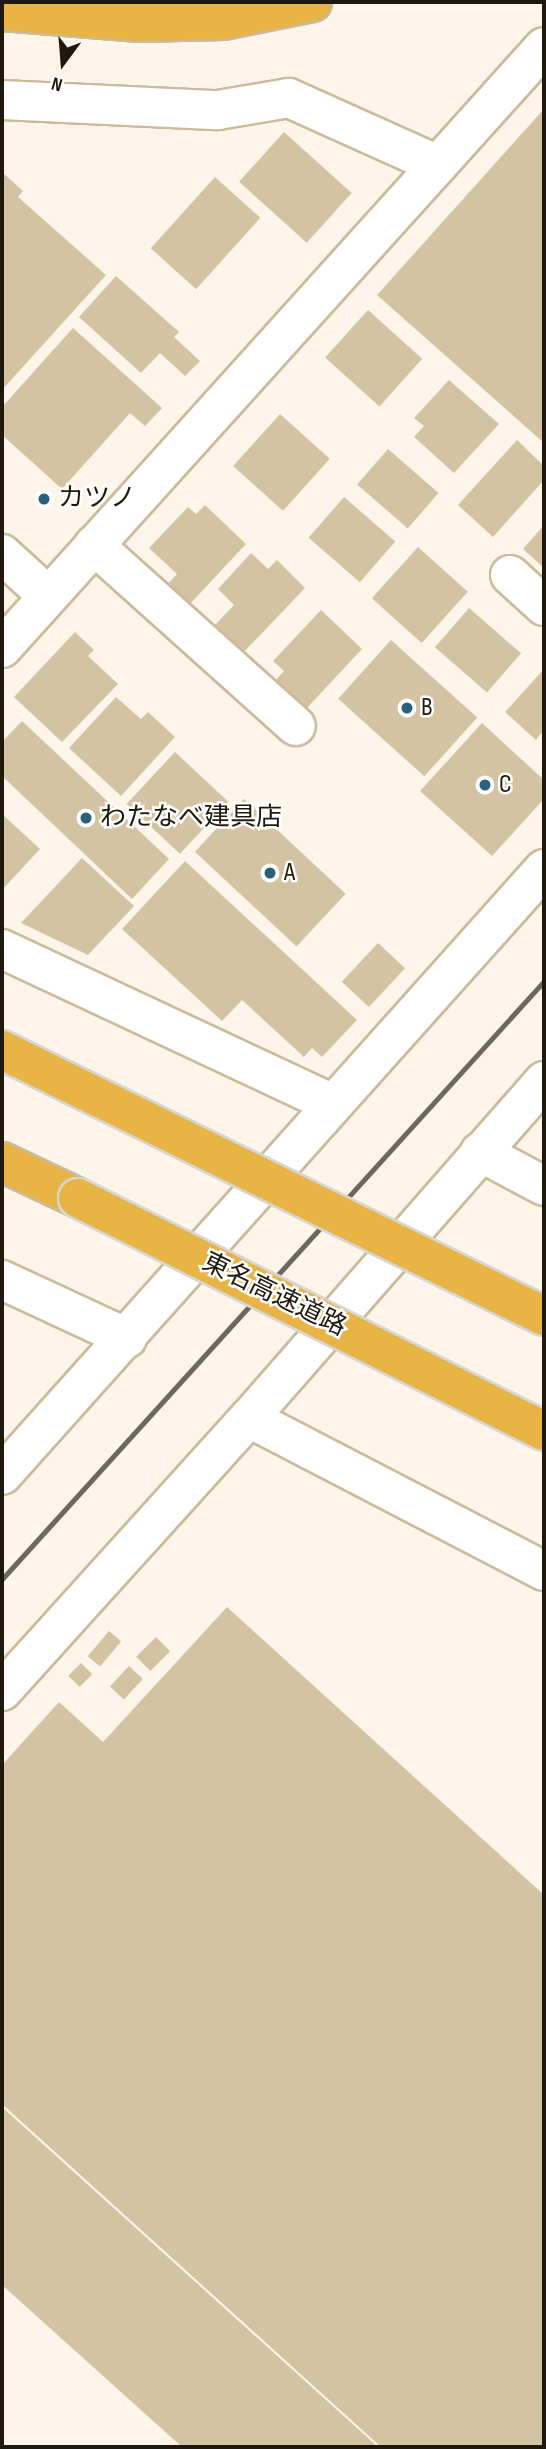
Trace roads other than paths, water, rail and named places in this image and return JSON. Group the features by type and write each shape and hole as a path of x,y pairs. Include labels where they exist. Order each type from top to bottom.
{"highway":[{"path":"2,11 140,22 223,20 312,2"},
{"path":"2,1050 544,1316"},
{"name":"東名高速道路","path":"2,1162 544,1432"},
{"path":"2,1169 78,1198"}],"street":[{"path":"2,648 544,47"},
{"path":"2,100 218,110 289,98 438,164"},
{"path":"94,545 296,726"},
{"path":"2,554 48,596"},
{"path":"510,575 544,606"},
{"path":"2,1475 127,1338 331,1102 544,869"},
{"path":"2,949 331,1102"},
{"path":"2,1691 250,1418 544,1081"},
{"path":"480,1152 544,1186"},
{"path":"2,1280 127,1338"},
{"path":"250,1418 544,1571"}],"railway":[{"path":"2,1579 544,981"}],"place":[{"name":"カツノ","path":"44,499"},
{"name":"B","path":"407,708"},
{"name":"C","path":"485,785"},
{"name":"わたなべ建具店","path":"86,818"},
{"name":"A","path":"270,873"}]}
